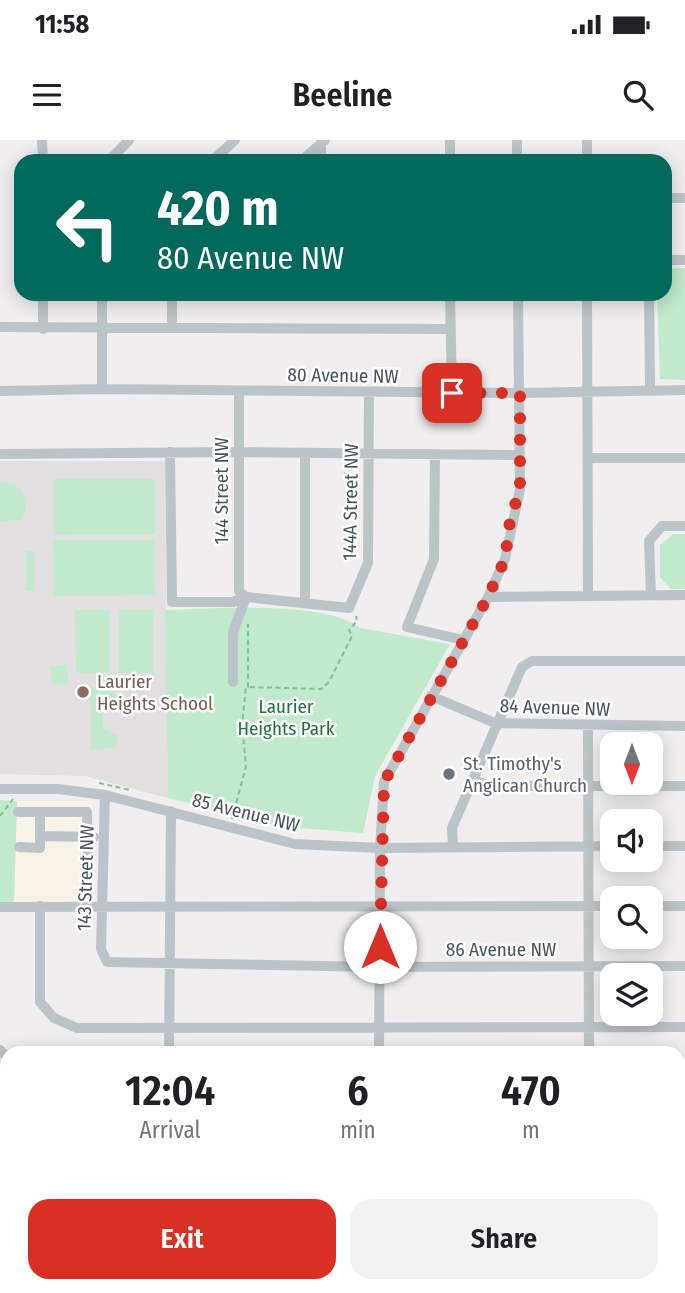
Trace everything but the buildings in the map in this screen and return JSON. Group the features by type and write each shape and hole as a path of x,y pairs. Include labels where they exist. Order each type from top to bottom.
{"street":[{"path":"115,154 128,140"},
{"path":"220,154 235,140"},
{"path":"309,154 323,141"},
{"path":"43,301 43,329"},
{"path":"102,301 102,388"},
{"path":"172,301 172,326"},
{"path":"450,301 452,393"},
{"path":"379,1046 380,848 384,782 488,597 505,559 510,521 520,489 518,301"},
{"path":"587,301 588,596"},
{"path":"649,301 650,390"},
{"path":"0,327 102,330 172,326 449,329"},
{"name":"80 Avenue NW","path":"0,391 102,388 369,393 685,390"},
{"name":"144 Street NW","path":"239,391 242,594"},
{"name":"144A Street NW","path":"351,612 369,563 369,393"},
{"path":"170,452 172,602 233,602 242,594 351,612"},
{"path":"0,454 239,452 519,455"},
{"path":"305,453 306,603"},
{"path":"435,454 434,559 407,628 463,640"},
{"path":"589,458 685,458"},
{"path":"651,595 649,541 662,526 685,526"},
{"path":"233,682 233,632 242,594"},
{"path":"488,597 685,595"},
{"path":"453,846 452,828 474,780 495,723 522,667 532,661 685,661"},
{"name":"84 Avenue NW","path":"431,696 495,723 589,727 685,726"},
{"path":"589,727 589,1046"},
{"path":"474,780 489,786 685,786"},
{"name":"85 Avenue NW","path":"0,789 34,803 93,793 105,794 295,844 380,848 600,846"},
{"name":"143 Street NW","path":"105,794 100,906 101,948 107,962"},
{"path":"19,847 40,848 34,803"},
{"path":"18,812 34,803 87,812 88,870"},
{"path":"169,1046 172,811"},
{"path":"40,836 103,837"},
{"path":"663,846 685,846"},
{"path":"40,906 40,1002 54,1018 77,1028 685,1027"},
{"path":"0,907 600,906"},
{"path":"663,906 685,906"},
{"name":"86 Avenue NW","path":"107,962 380,967 685,966"}],"path":[{"path":"248,687 321,689 329,682 352,636 349,630 357,621 356,615 351,612"},
{"path":"232,820 246,766 242,725 248,687 247,622"},
{"path":"93,793 99,782 139,793"},
{"path":"0,798 34,803"},
{"path":"0,816 13,799"}],"shaded area":[{"name":"Laurier Heights School","path":"0,461 165,461 168,798 85,776 0,774"},
{"path":"17,801 92,801 92,901 14,904"}],"green space":[{"path":"685,268 685,380 660,379 657,301 672,301 672,269"},
{"path":"54,479 155,479 155,534 54,535"},
{"path":"0,482 14,484 21,492 26,505 22,520 0,521"},
{"path":"673,534 685,534 685,589 671,589 660,577 660,545"},
{"path":"53,540 154,540 155,595 54,596"},
{"path":"26,551 34,551 34,591 26,591"},
{"name":"Laurier Heights Park","path":"267,608 321,613 343,619 360,628 450,644 375,776 363,833 286,827 168,798 165,610"},
{"path":"75,610 110,610 110,673 76,673"},
{"path":"119,610 153,610 153,673 119,673"},
{"path":"67,665 68,684 52,685 51,666"},
{"path":"80,687 110,687 121,701 111,712 103,713 103,729 117,735 117,747 91,750 91,704"},
{"path":"0,800 17,801 14,904 0,905"}],"place":[{"name":"Laurier Heights School","path":"83,692"},
{"name":"St. Timothy's Anglican Church","path":"449,774"}],"route":[{"path":"380,947 380,848 384,782 488,597 505,559 510,521 520,489 520,393 452,393"}]}
